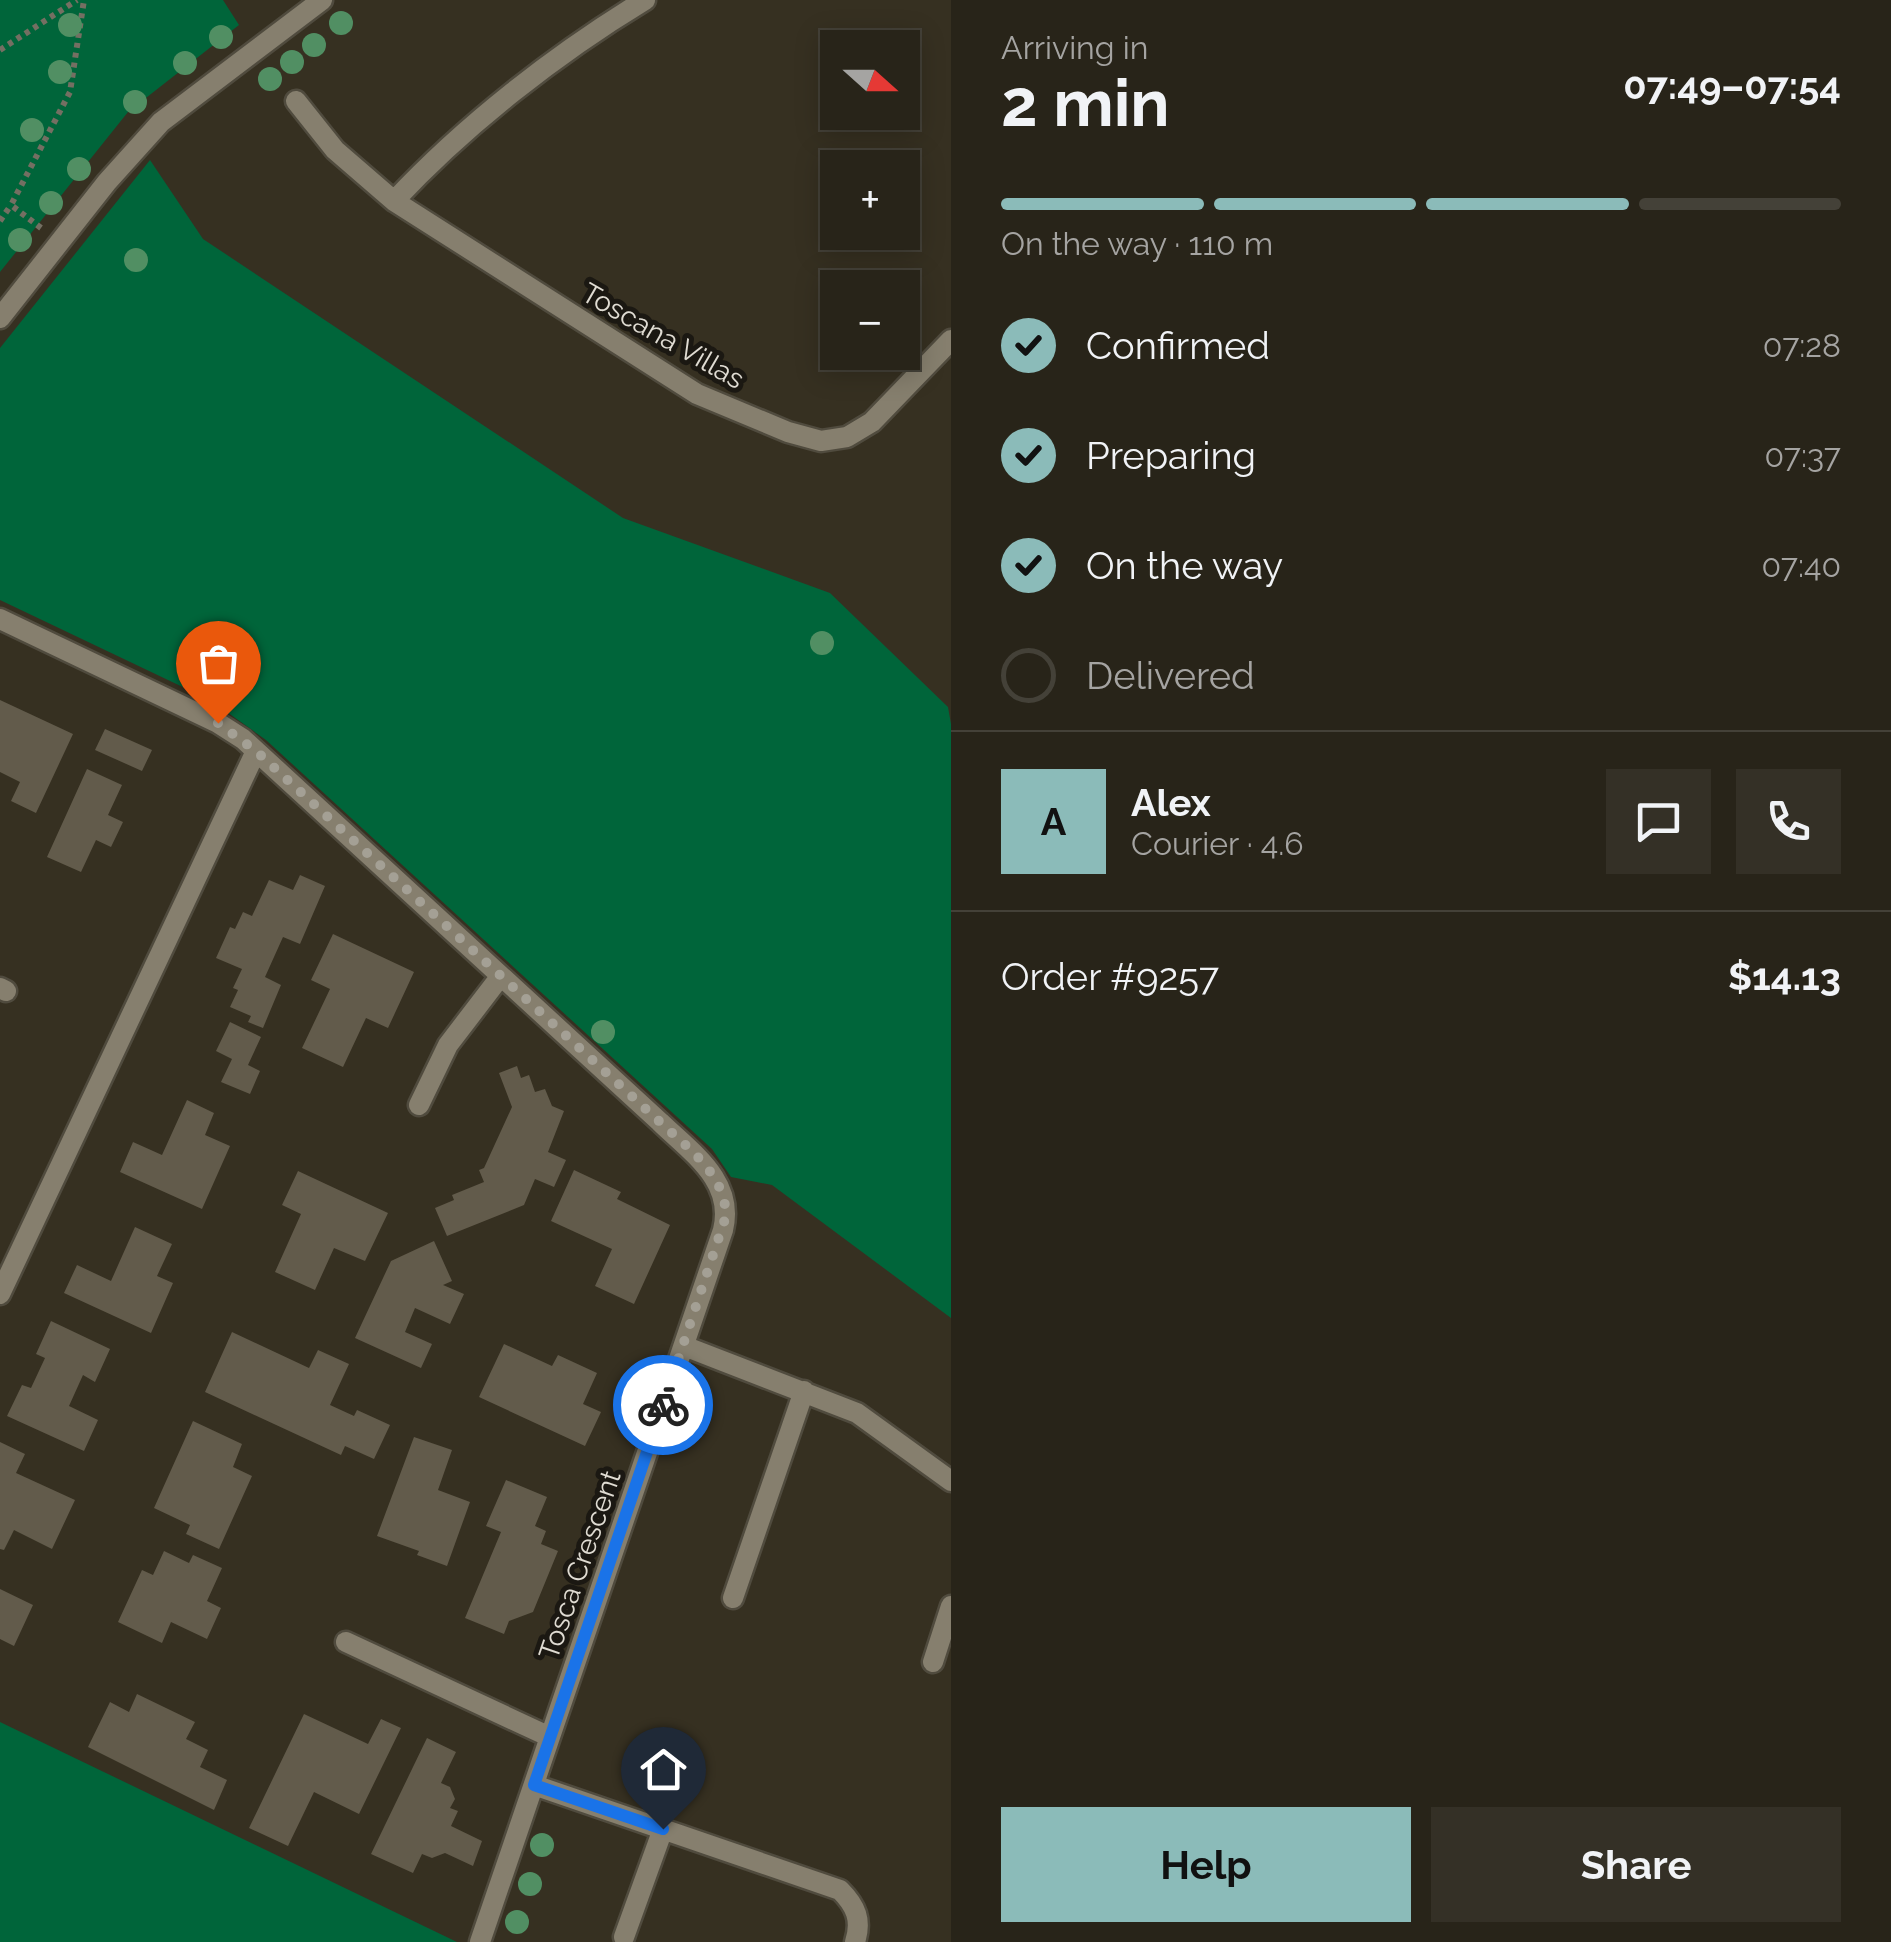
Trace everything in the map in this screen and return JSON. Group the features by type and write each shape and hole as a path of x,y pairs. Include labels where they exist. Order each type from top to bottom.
{"street":[{"path":"0,318 107,182 161,122 322,0"},
{"path":"394,201 421,172 543,69 644,0"},
{"name":"Toscana Villas","path":"296,101 335,150 394,201 697,394 788,432 822,442 847,437 872,422 951,340"},
{"name":"Tosca Crescent","path":"0,620 229,729 660,1122 714,1174 722,1187 726,1216 480,1942"},
{"path":"0,1294 8,1257 256,751"},
{"path":"419,1105 448,1046 500,977"},
{"path":"684,1346 857,1412 951,1481"},
{"path":"733,1598 804,1391"},
{"path":"933,1662 951,1606"},
{"path":"346,1642 550,1737"},
{"path":"534,1785 840,1890 856,1910 859,1928 854,1942"},
{"path":"624,1938 663,1829"}],"path":[{"path":"0,50 80,0"},
{"path":"0,222 70,92 80,0"},
{"path":"11,205 42,229"}],"green space":[{"path":"0,0 223,0 239,25 128,112 0,272"},
{"path":"150,160 203,239 623,518 830,593 948,707 951,1318 772,1185 731,1177 712,1149 266,740 210,700 0,600 0,348"},
{"path":"0,1722 457,1942 0,1942"}],"building":[{"path":"0,700 73,734 36,813 11,801 20,782 0,772"},
{"path":"105,729 152,750 142,771 95,750"},
{"path":"87,769 122,785 108,815 123,822 111,847 96,840 81,872 47,857"},
{"path":"300,875 325,886 300,944 283,937 265,977 281,985 263,1028 248,1022 251,1016 230,1007 242,969 216,958 230,927 235,929 243,912 252,916 269,880 293,890"},
{"path":"333,934 414,972 388,1028 366,1018 343,1067 302,1048 330,989 311,980"},
{"path":"230,1022 261,1037 248,1065 260,1071 250,1094 221,1082 232,1059 216,1051"},
{"path":"517,1066 521,1078 529,1075 535,1092 545,1089 552,1106 564,1111 548,1152 566,1160 554,1187 535,1179 524,1205 447,1236 435,1208 454,1200 452,1195 484,1182 479,1170 484,1168 512,1107 499,1073"},
{"path":"187,1100 214,1113 205,1135 230,1146 202,1209 120,1172 133,1142 162,1155"},
{"path":"574,1170 621,1192 617,1199 670,1225 634,1304 595,1286 612,1249 551,1221"},
{"path":"298,1171 388,1213 365,1261 334,1248 315,1290 275,1272 301,1214 282,1205"},
{"path":"135,1227 172,1244 157,1276 173,1283 151,1333 64,1293 77,1265 111,1281"},
{"path":"434,1241 452,1281 443,1285 464,1294 450,1324 415,1308 405,1332 432,1344 421,1368 355,1338 391,1261"},
{"path":"51,1321 110,1349 95,1382 83,1375 69,1406 98,1420 84,1451 7,1416 22,1385 31,1388 45,1358 36,1354"},
{"path":"232,1332 309,1368 318,1350 349,1364 330,1405 354,1416 357,1410 390,1425 374,1459 345,1446 341,1455 205,1392"},
{"path":"504,1344 552,1366 558,1355 597,1373 583,1404 601,1412 585,1446 479,1397"},
{"path":"193,1421 242,1444 233,1467 252,1476 219,1549 186,1534 190,1525 154,1508"},
{"path":"414,1437 452,1450 438,1490 470,1502 447,1566 377,1536"},
{"path":"0,1442 25,1454 16,1473 75,1500 52,1549 14,1530 4,1550 0,1549"},
{"path":"506,1480 547,1497 535,1526 546,1531 541,1544 558,1551 533,1612 509,1621 504,1634 465,1618 501,1532 486,1526"},
{"path":"164,1551 189,1563 193,1555 222,1568 207,1601 221,1608 207,1639 171,1622 162,1643 118,1622 142,1570 153,1575"},
{"path":"0,1589 33,1605 14,1646 0,1639"},
{"path":"137,1694 195,1722 186,1739 208,1750 200,1767 227,1780 214,1810 88,1747 110,1702 129,1712"},
{"path":"304,1714 368,1744 381,1719 401,1728 359,1814 314,1792 288,1846 249,1828"},
{"path":"427,1738 456,1752 441,1783 450,1787 455,1799 450,1808 458,1811 451,1826 482,1841 473,1866 445,1853 432,1858 422,1854 413,1873 371,1854"}],"way so far":[{"path":"218,723 256,751 714,1174 722,1187 726,1216 663,1405"}],"route":[{"path":"663,1405 534,1785 663,1829"}]}
